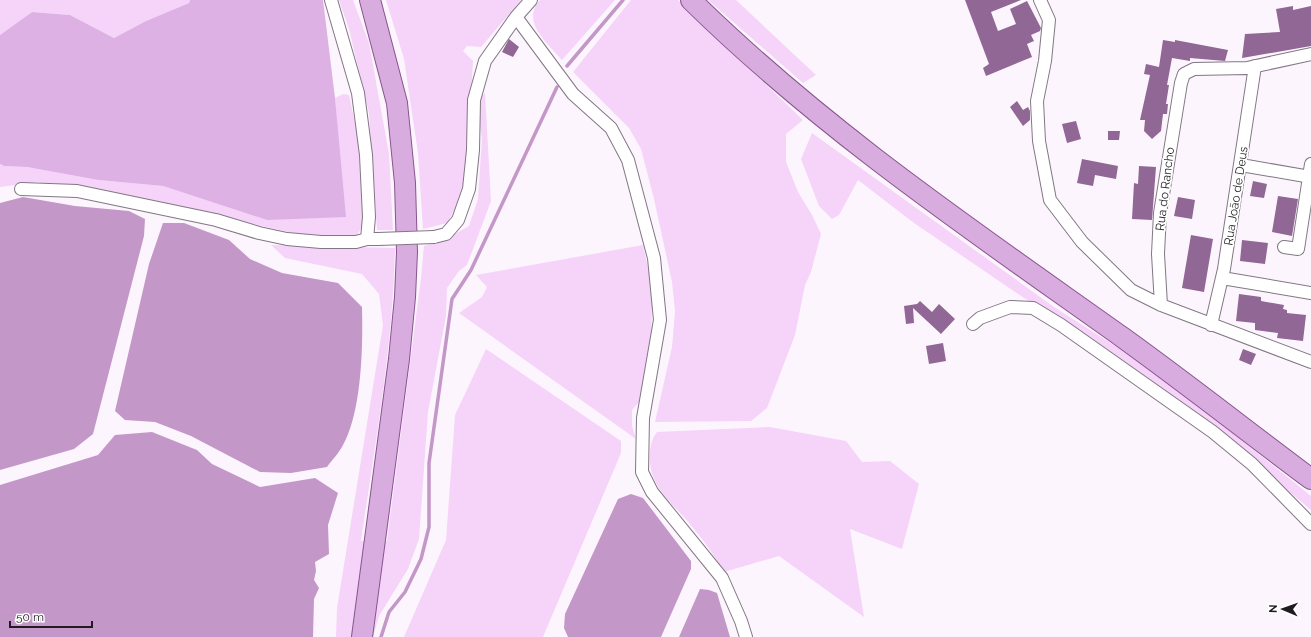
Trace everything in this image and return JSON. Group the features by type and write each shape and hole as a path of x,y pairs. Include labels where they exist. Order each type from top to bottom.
{"main road":[{"path":"367,0 376,20"},
{"path":"362,637 399,359 405,297 407,252 405,183 396,103 370,0"},
{"path":"691,0 779,81 854,144 933,204 1191,387 1307,477"}],"street":[{"path":"330,0 358,93 366,155 369,217 372,239"},
{"path":"21,189 77,191 216,220 287,239 321,242 356,242 372,239 434,237 446,234 458,220 469,188 473,150 474,100 485,61 516,17 531,0"},
{"path":"1040,0 1048,20 1045,61 1037,101 1039,141 1050,200 1082,242 1130,290 1161,305 1211,325 1311,362"},
{"path":"516,17 573,94 611,128 628,160 654,258 660,320 642,418 642,472 652,492 722,578 741,621 746,637"},
{"path":"1255,66 1311,54"},
{"name":"Rua do Rancho","path":"1161,305 1158,254 1160,213 1181,83 1184,74 1194,69 1255,66"},
{"name":"Rua João de Deus","path":"1211,325 1222,278 1241,165 1255,66"},
{"path":"1284,247 1298,248 1311,164"},
{"path":"1241,165 1310,177"},
{"path":"1222,278 1311,293"},
{"path":"973,324 980,318 1010,307 1033,308 1061,325 1213,432 1252,464 1311,524"}],"shaded area":[{"path":"0,0 190,0 189,3 146,21 114,38 70,15 32,12 0,35"},
{"path":"190,0 323,0 335,98 346,217 267,220 163,186 98,180 27,167 4,166 0,164 0,35 32,12 70,15 114,38 146,21 189,3"},
{"path":"339,0 353,0 369,43 389,154 393,230 377,230 369,113 349,29"},
{"path":"386,0 521,0 481,47 467,46 463,51 473,61 467,162 460,200 447,223 423,229 418,153 404,59"},
{"path":"540,0 615,0 562,60 538,32 534,24 533,16 535,8"},
{"path":"631,0 678,0 803,120 786,134 786,162 798,192 812,215 821,234 811,272 805,285 795,335 767,408 751,421 655,422 672,347 675,311 672,282 654,199 641,149 629,128 573,72"},
{"path":"708,0 736,0 816,75 803,83"},
{"path":"485,93 491,201 467,265 459,271 447,288 446,316 428,412 419,539 408,569 379,616 373,637 336,637 337,608 383,325 379,294 362,274 285,258 271,245 395,248 394,285 387,358 361,541 387,541 424,246 446,239 469,226 478,199 482,138 476,108 479,98"},
{"path":"343,94 349,95 359,144 364,186 365,205 363,221 359,232 353,238 316,238 167,205 65,189 38,182 0,187 0,164 4,166 27,167 98,180 163,186 267,220 337,127 335,98"},
{"path":"812,133 1054,307 1159,374 1311,496 1311,510 1189,407 1090,337 1024,298 914,223 858,180 839,215 832,219 819,206 801,159"},
{"path":"23,197 75,206 129,211 145,219 144,236 93,434 74,449 0,470 0,203"},
{"path":"163,223 184,223 229,240 250,259 282,273 338,283 362,307 362,340 358,396 349,431 343,445 327,467 291,473 260,472 191,436 155,422 125,420 115,411 149,264"},
{"path":"643,245 649,273 652,303 651,342 639,402 632,410 632,426 636,439 459,313 482,297 487,287 476,275"},
{"path":"486,349 621,441 621,453 543,637 404,637 446,540 455,415"},
{"path":"770,427 846,441 862,462 890,461 919,484 902,549 850,529 864,617 779,556 724,572 698,534 670,503 657,485 650,465 650,452 652,441 657,432"},
{"path":"152,432 197,450 212,464 260,487 315,478 338,493 328,525 329,554 315,562 316,571 314,580 319,588 314,599 313,637 0,637 0,485 98,455 115,435"},
{"path":"631,494 643,498 691,561 691,569 661,637 568,637 564,628 565,614 618,499"},
{"path":"700,589 717,593 730,637 679,637"}],"building":[{"path":"965,0 1021,0 991,12 998,31 1016,24 1010,9 1027,1 1041,28 1040,31 1031,35 1034,41 1027,44 1032,57 986,76 983,68 989,64"},
{"path":"1293,6 1293,10 1311,6 1311,46 1242,58 1245,34 1280,32 1276,9"},
{"path":"509,39 519,47 513,57 502,52"},
{"path":"1163,40 1175,42 1175,40 1228,50 1225,61 1190,58 1190,61 1172,58 1167,85 1169,85 1166,104 1168,104 1167,114 1163,114 1161,131 1152,139 1144,131 1145,120 1140,120 1150,75 1144,74 1146,64 1159,67"},
{"path":"1017,101 1023,110 1028,107 1030,111 1030,120 1023,126 1010,107"},
{"path":"1076,121 1081,139 1067,143 1062,124"},
{"path":"1108,131 1120,131 1119,140 1108,140"},
{"path":"1082,159 1118,166 1116,179 1095,175 1093,186 1077,183"},
{"path":"1139,166 1156,167 1152,220 1132,219 1134,183 1138,184"},
{"path":"1253,181 1267,184 1264,198 1250,196"},
{"path":"1278,196 1298,199 1292,236 1272,232"},
{"path":"1178,197 1195,200 1192,219 1174,216"},
{"path":"1191,235 1213,239 1204,292 1182,288"},
{"path":"1242,240 1268,243 1265,264 1240,261"},
{"path":"1239,294 1261,297 1261,301 1284,305 1283,309 1287,310 1287,313 1306,315 1303,341 1277,338 1278,333 1255,330 1255,323 1236,321"},
{"path":"920,301 932,312 939,304 955,319 941,334 913,308 914,323 906,324 904,306 917,304"},
{"path":"943,343 946,361 929,364 926,346"},
{"path":"1243,349 1256,354 1251,365 1239,360"}],"waterway":[{"path":"567,66 623,0"},
{"path":"381,637 389,612 405,592 421,559 429,527 429,463 452,299 471,270 557,87"}]}
